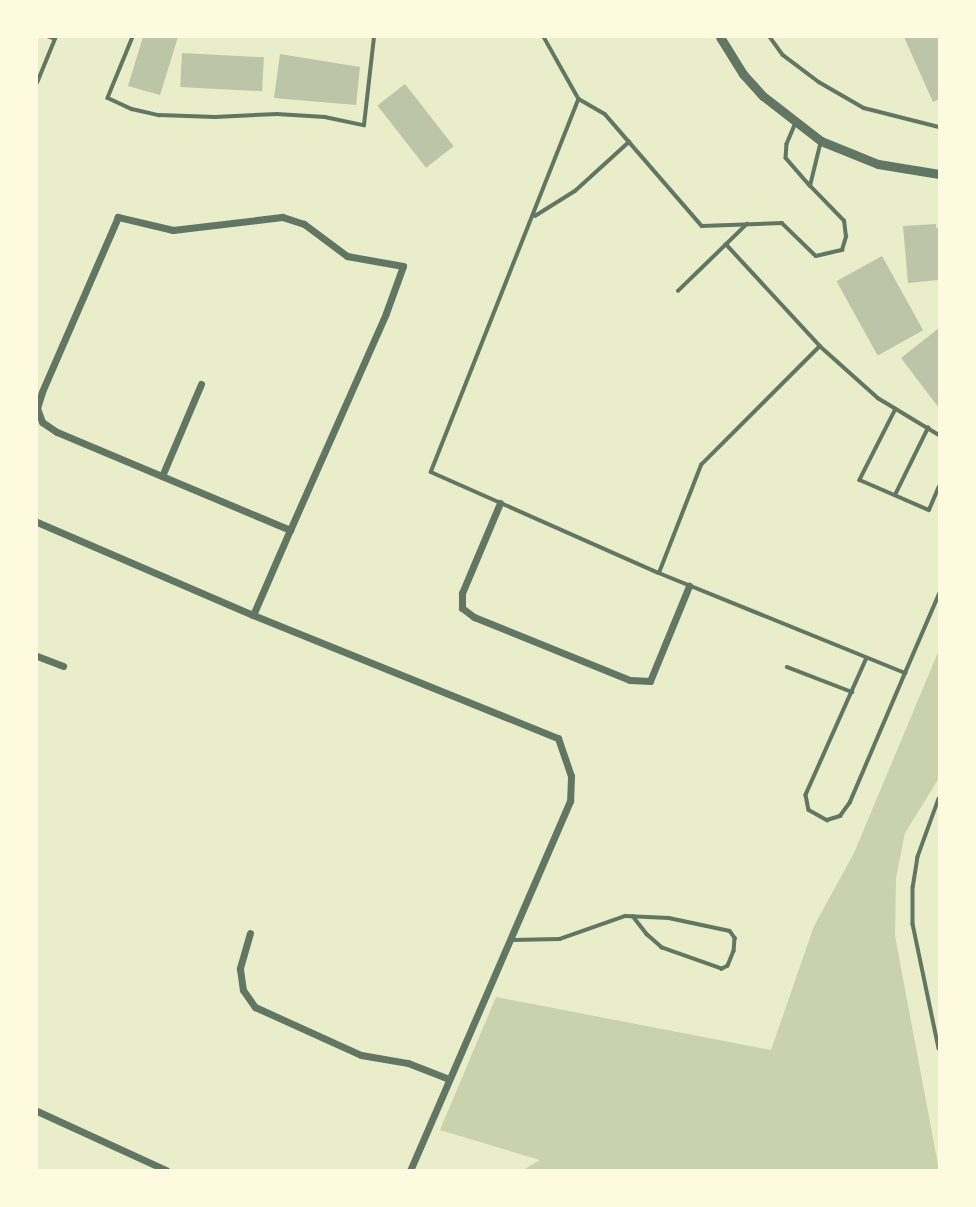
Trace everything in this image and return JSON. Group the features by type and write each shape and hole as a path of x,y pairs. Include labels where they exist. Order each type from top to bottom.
{"street":[{"path":"720,37 743,74 796,124 821,141 878,164 939,174"},
{"path":"253,615 386,313 402,266 347,256 304,224 272,216 173,230 118,217 37,408 48,428 290,530"},
{"path":"162,476 201,384"},
{"path":"500,503 462,593 462,608 474,617 630,680 650,681 689,586"},
{"path":"37,522 253,615 555,735 569,769 572,790 570,802 411,1170"},
{"path":"37,656 63,666"},
{"path":"250,933 240,969 243,990 256,1007 361,1055 408,1063 449,1079"},
{"path":"37,1111 166,1170"}],"lane":[{"path":"37,83 55,39 48,37"},
{"path":"133,37 108,98 132,109 159,115 313,116 364,125 374,37"},
{"path":"544,37 579,99 605,114 702,226 748,222 782,223 816,257 842,250 846,237 844,221 786,158 787,144 796,124"},
{"path":"770,37 792,62 819,82 864,108 939,127"},
{"path":"579,99 430,472 689,586 905,673"},
{"path":"810,186 821,141"},
{"path":"533,217 575,191 629,142"},
{"path":"678,291 748,222"},
{"path":"726,244 820,346 878,398 939,435"},
{"path":"659,573 701,465 820,346"},
{"path":"895,409 860,480 929,510 939,487"},
{"path":"895,495 928,428"},
{"path":"867,658 806,795 809,810 827,820 840,816 850,802 939,594"},
{"path":"787,667 852,692"},
{"path":"939,799 918,857 913,912 939,1048"},
{"path":"510,940 561,939 614,917 633,917 669,918 730,931 735,938 734,951 728,965 722,970 662,948 647,936 633,917"}],"green space":[{"path":"939,650 939,778 905,833 896,878 895,936 939,1170 523,1170 540,1160 440,1130 496,997 771,1050 814,926 854,853"}],"building":[{"path":"143,37 178,37 160,95 128,86"},
{"path":"904,37 939,37 939,99 933,102"},
{"path":"182,53 264,57 262,91 180,87"},
{"path":"280,54 360,67 356,105 274,98"},
{"path":"405,84 454,146 426,168 377,106"},
{"path":"936,224 936,228 939,228 939,280 908,283 903,226"},
{"path":"882,256 923,330 878,356 837,281"},
{"path":"939,328 939,408 901,358"}]}
